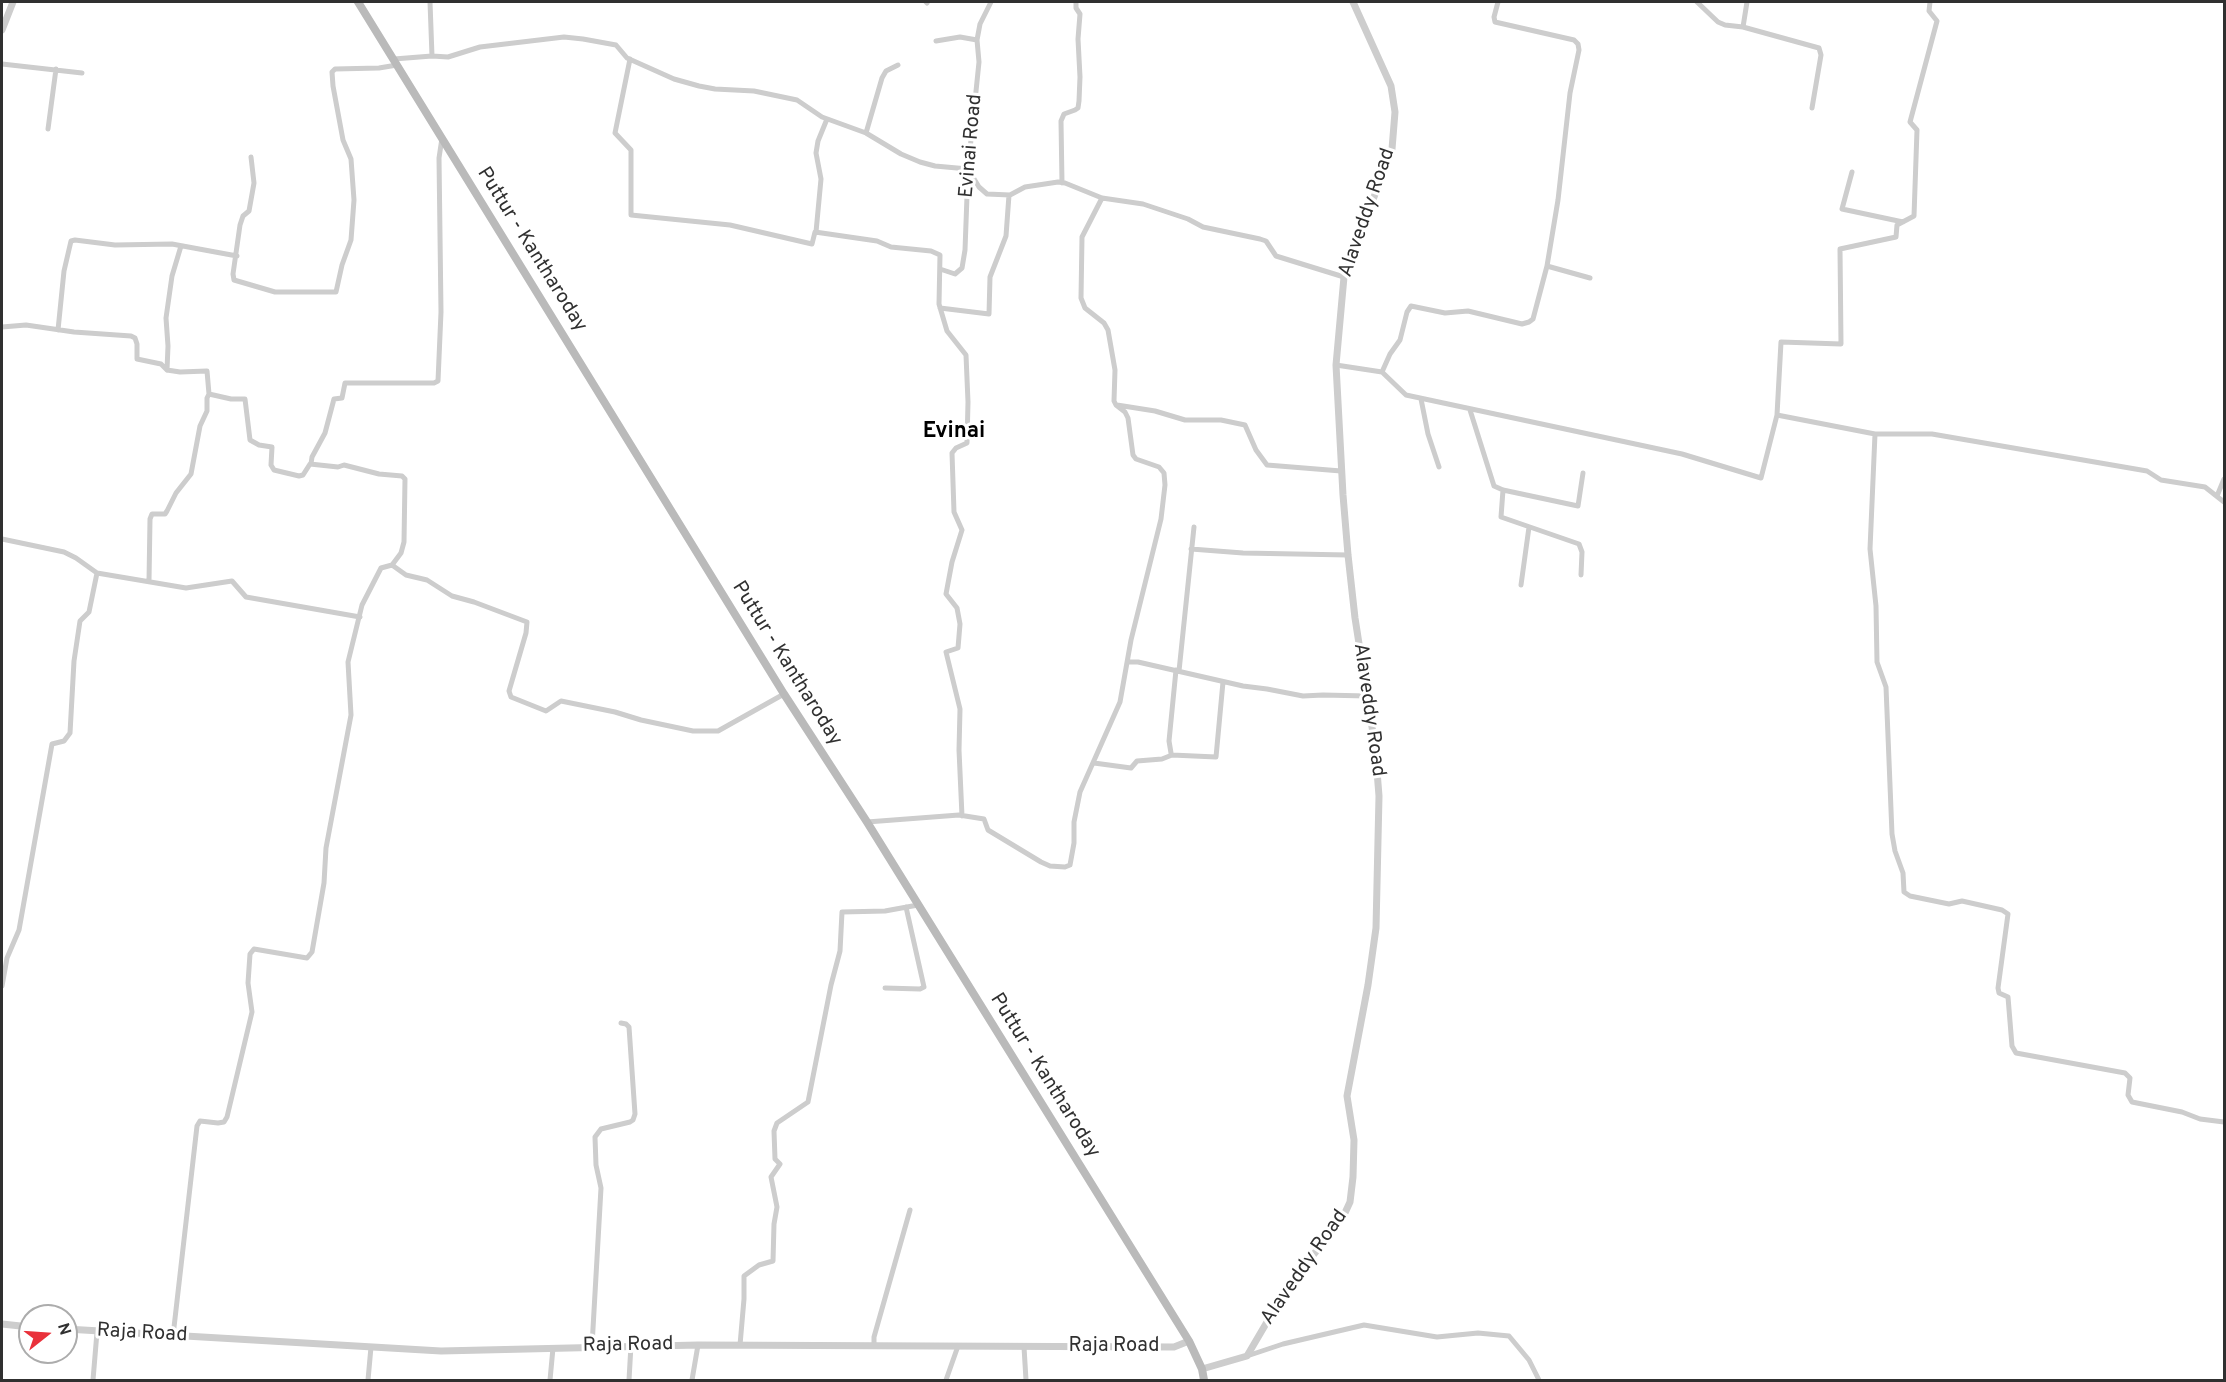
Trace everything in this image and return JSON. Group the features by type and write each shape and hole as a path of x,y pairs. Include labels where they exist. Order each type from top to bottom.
{"main road":[{"name":"Puttur - Kantharoday","path":"358,2 784,694 867,822 1189,1341 1202,1369 1204,1380"}],"street":[{"path":"2,30 13,2"},
{"path":"430,2 432,56"},
{"name":"Evinai Road","path":"940,269 956,274 962,268 965,250 968,169 979,62 977,40 980,24 991,2"},
{"path":"1062,183 1061,121 1064,114 1075,111 1079,101 1080,14 1076,8 1076,2"},
{"name":"Alaveddy Road","path":"1247,1356 1284,1293 1344,1215 1350,1202 1354,1140 1347,1096 1368,985 1376,928 1379,796 1375,746 1355,618 1348,555 1336,366 1344,277 1392,149 1395,112 1391,86 1353,2"},
{"path":"1382,372 1389,354 1400,340 1407,312 1412,306 1445,313 1468,311 1522,324 1533,319 1547,266 1558,200 1578,44 1574,40 1495,22 1498,2"},
{"path":"1697,2 1718,22 1725,25 1743,27 1820,48 1821,55 1812,108"},
{"path":"1743,27 1747,2"},
{"path":"1336,366 1382,372 1406,395 1421,399 1682,454 1761,478 1777,415 1781,342 1841,344 1840,249 1896,237 1898,225 1914,216 1917,130 1910,122 1937,21 1929,11 1930,2"},
{"path":"251,157 254,183 249,211 243,216 240,225 234,280 275,292 336,292 351,240 354,200 351,159 343,140 332,72 335,69 379,68 395,62 432,56 448,57 480,46 564,37 584,39 616,45 630,59 674,79 715,89 754,91 797,100 815,114 866,133 901,154 920,162 968,169 983,192 987,194 1009,195 1025,187 1062,183 1102,198 1143,204 1188,219 1203,227 1266,241 1276,256 1344,277"},
{"path":"936,41 960,37 977,40"},
{"path":"630,59 615,133 631,150 631,215 730,225 812,244 816,232 821,179 816,153 827,119"},
{"path":"2,64 81,73"},
{"path":"866,133 882,78 886,71 898,65"},
{"path":"48,129 56,69"},
{"path":"209,394 231,399 245,399 250,440 259,445 272,447 271,465 274,470 299,476 303,475 308,465 311,464 312,457 325,434 334,399 342,398 345,383 434,383 438,381 441,312 439,158 442,138"},
{"path":"1852,172 1842,209 1903,222"},
{"path":"940,308 989,314 990,277 1006,236 1009,195"},
{"path":"1102,198 1082,237 1079,286 1085,308 1104,323 1108,330 1116,405"},
{"path":"816,232 877,241 891,247 931,251 940,255 940,308 947,331 966,355 969,435 967,443 956,448 952,453 954,512 962,530 952,562 946,594 957,608 960,624 958,648 946,652 960,709 962,816"},
{"path":"58,330 64,271 71,241 115,245 172,244 237,256"},
{"path":"167,370 166,318 172,276 181,246"},
{"path":"1547,266 1590,278"},
{"path":"2,327 26,325 131,336 135,338 137,344 136,358 161,364 167,370 180,372 207,370 209,394 207,411 200,426 191,474 176,493 165,514 152,514 150,519 148,581"},
{"path":"1421,399 1428,434 1439,467"},
{"path":"1116,405 1155,411 1185,420 1221,420 1245,425 1256,450 1267,465 1341,471"},
{"path":"867,822 962,816 984,819 988,830 1041,862 1050,866 1070,865 1074,843 1074,822 1080,792 1120,702 1131,640 1161,519 1165,485 1164,473 1159,467 1136,459 1133,455 1128,418 1125,411 1116,405"},
{"path":"1470,410 1494,486 1503,490 1578,506 1583,473"},
{"path":"1777,415 1875,434 1932,434 2147,471 2161,480 2205,487 2224,502"},
{"path":"1875,434 1870,549 1876,606 1877,662 1886,687 1892,834 1903,873 1904,892 1906,895 1948,904 1962,901 2002,910 2008,914 1998,988 1999,993 2008,997 2012,1046 2016,1053 2125,1073 2130,1078 2128,1095 2132,1102 2182,1112 2200,1119 2224,1122"},
{"path":"173,1336 197,1126 200,1121 218,1123 224,1122 227,1118 252,1012 248,983 250,954 254,949 307,958 312,952 324,883 326,848 351,715 348,662 362,605 381,568 392,565 401,553 404,542 405,479 402,476 379,474 344,465 338,467 311,464"},
{"path":"2217,496 2224,479"},
{"path":"1503,490 1501,517 1579,544 1582,552 1581,575"},
{"path":"1171,753 1169,741 1194,527"},
{"path":"1521,585 1529,527"},
{"path":"2,539 64,552 97,573 186,588 232,581 246,597 360,617"},
{"path":"1191,549 1243,553 1348,555"},
{"path":"392,565 406,575 427,580 452,596 527,622 526,633 509,691 511,697 546,711 561,701 693,731 718,731 784,694"},
{"path":"2,986 7,958 19,930 52,744 64,741 70,733 74,661 80,621 89,612 97,573"},
{"path":"1128,662 1138,662 1223,682 1303,696 1367,696"},
{"path":"1094,762 1131,768 1137,761 1162,759 1172,755 1216,758 1223,682"},
{"path":"740,1345 744,1276 759,1265 773,1261 777,1207 771,1177 780,1164 775,1159 774,1131 777,1123 808,1102 831,984 840,951 842,912 885,911 918,905"},
{"path":"885,988 920,989 924,987 906,907"},
{"path":"592,1346 601,1188 596,1165 595,1137 601,1129 632,1121 635,1114 629,1027 621,1023"},
{"path":"874,1345 874,1337 910,1210"},
{"path":"2,1324 18,1326"},
{"path":"1202,1369 1283,1344 1364,1325 1437,1337 1478,1333 1509,1336 1529,1360 1539,1380"},
{"name":"Raja Road","path":"78,1330 441,1351 631,1345 1174,1347 1189,1341"},
{"path":"93,1380 97,1332"},
{"path":"629,1380 631,1345"},
{"path":"692,1380 698,1345"},
{"path":"946,1380 958,1346"},
{"path":"368,1380 371,1347"},
{"path":"1024,1347 1026,1380"},
{"path":"550,1380 553,1348"}],"district":[{"name":"Evinai","path":"954,433"}]}
